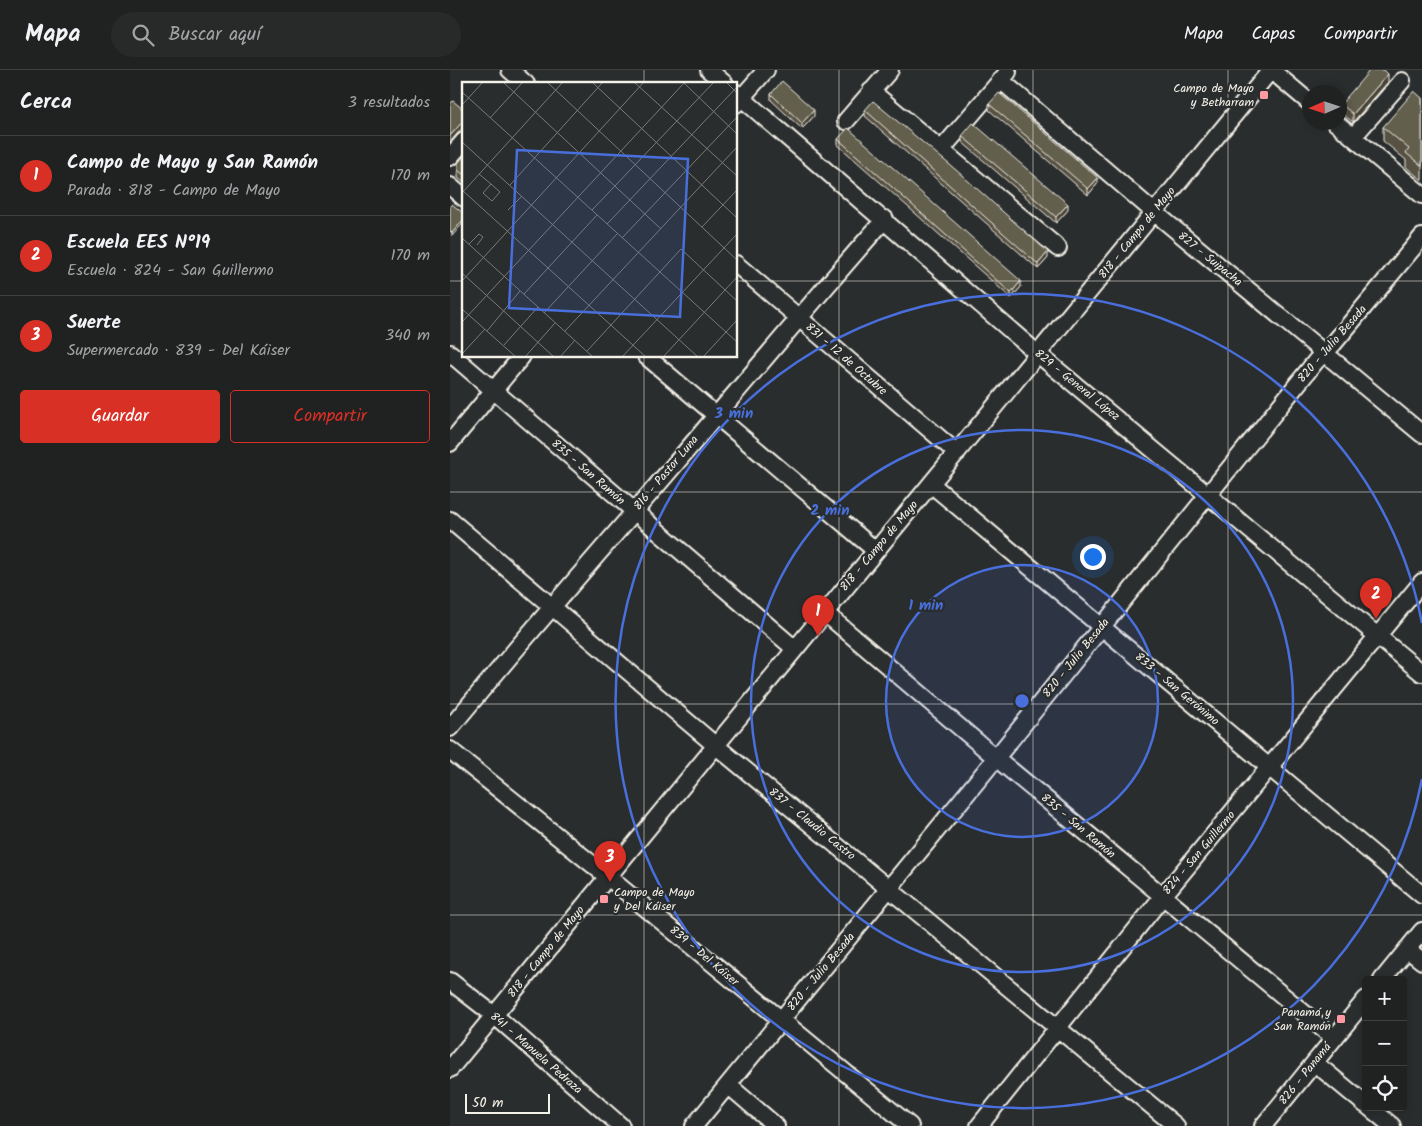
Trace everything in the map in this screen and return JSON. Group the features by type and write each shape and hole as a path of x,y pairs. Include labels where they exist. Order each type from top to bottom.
{"street":[{"path":"708,70 723,82"},
{"path":"738,98 766,70"},
{"path":"846,121 890,70"},
{"path":"1271,70 1302,95"},
{"name":"818 - Campo de Mayo","path":"450,1069 1271,70"},
{"path":"942,149 992,88 1006,74"},
{"name":"827 - Suipacha","path":"1006,74 1004,84 1154,212 1422,434"},
{"path":"1353,137 1402,81"},
{"path":"871,91 1058,248"},
{"name":"829 - General López","path":"738,98 885,219 1038,354 1210,494 1422,673"},
{"path":"1345,130 1422,195"},
{"path":"450,157 462,143"},
{"path":"450,186 462,196"},
{"name":"816 - Pastor Luna","path":"450,728 550,606 634,512 797,318 885,219"},
{"name":"820 - Julio Besada","path":"694,1126 996,758 1324,353 1422,237"},
{"name":"831 - 12 de Octubre","path":"738,266 957,453"},
{"name":"835 - San Ramón","path":"450,353 795,649"},
{"path":"450,443 520,358"},
{"path":"648,358 714,416 875,550"},
{"name":"833 - San Gerónimo","path":"931,484 1102,625 1269,768 1422,895"},
{"name":"837 - Claudio Castro","path":"450,520 715,745 1176,1126"},
{"name":"824 - San Guillermo","path":"979,1126 1164,896 1422,582"},
{"name":"835 - San Ramón","path":"824,612 996,758 1334,1038"},
{"name":"839 - Del Káiser","path":"450,750 608,877 910,1126"},
{"path":"1385,976 1422,931"},
{"path":"1407,949 1422,961"},
{"name":"841 - Manuela Pedraza","path":"450,981 494,1015 621,1126"},
{"name":"826 - Panamá","path":"1263,1126 1362,1004"},
{"path":"1315,1063 1362,1102"},
{"path":"728,1085 776,1126"},
{"path":"1374,1111 1392,1126"}],"building":[{"path":"1370,70 1384,70 1388,74 1353,114 1347,109 1347,97"},
{"path":"782,81 814,110 802,123 771,94"},
{"path":"1414,91 1422,98 1422,166 1406,153 1409,149 1383,127"},
{"path":"999,93 1098,178 1088,189 989,104"},
{"path":"453,101 462,108 462,122 450,136 450,104"},
{"path":"873,101 956,170 1048,252 1038,264 865,110"},
{"path":"973,123 1068,204 1056,217 962,136"},
{"path":"848,128 1021,281 1011,293 838,139"},
{"path":"462,158 462,173 458,170 458,163"},
{"path":"452,204 462,212 462,221 452,233 450,231 450,206"}],"place":[{"name":"Campo de Mayo y Betharram","path":"1264,95"},
{"name":"Escuela EES N°19","path":"1376,619"},
{"name":"Campo de Mayo y San Ramón","path":"818,636"},
{"name":"Suerte","path":"610,882"},
{"name":"Campo de Mayo y Del Káiser","path":"604,899"},
{"name":"Panamá y San Ramón","path":"1341,1019"}]}
